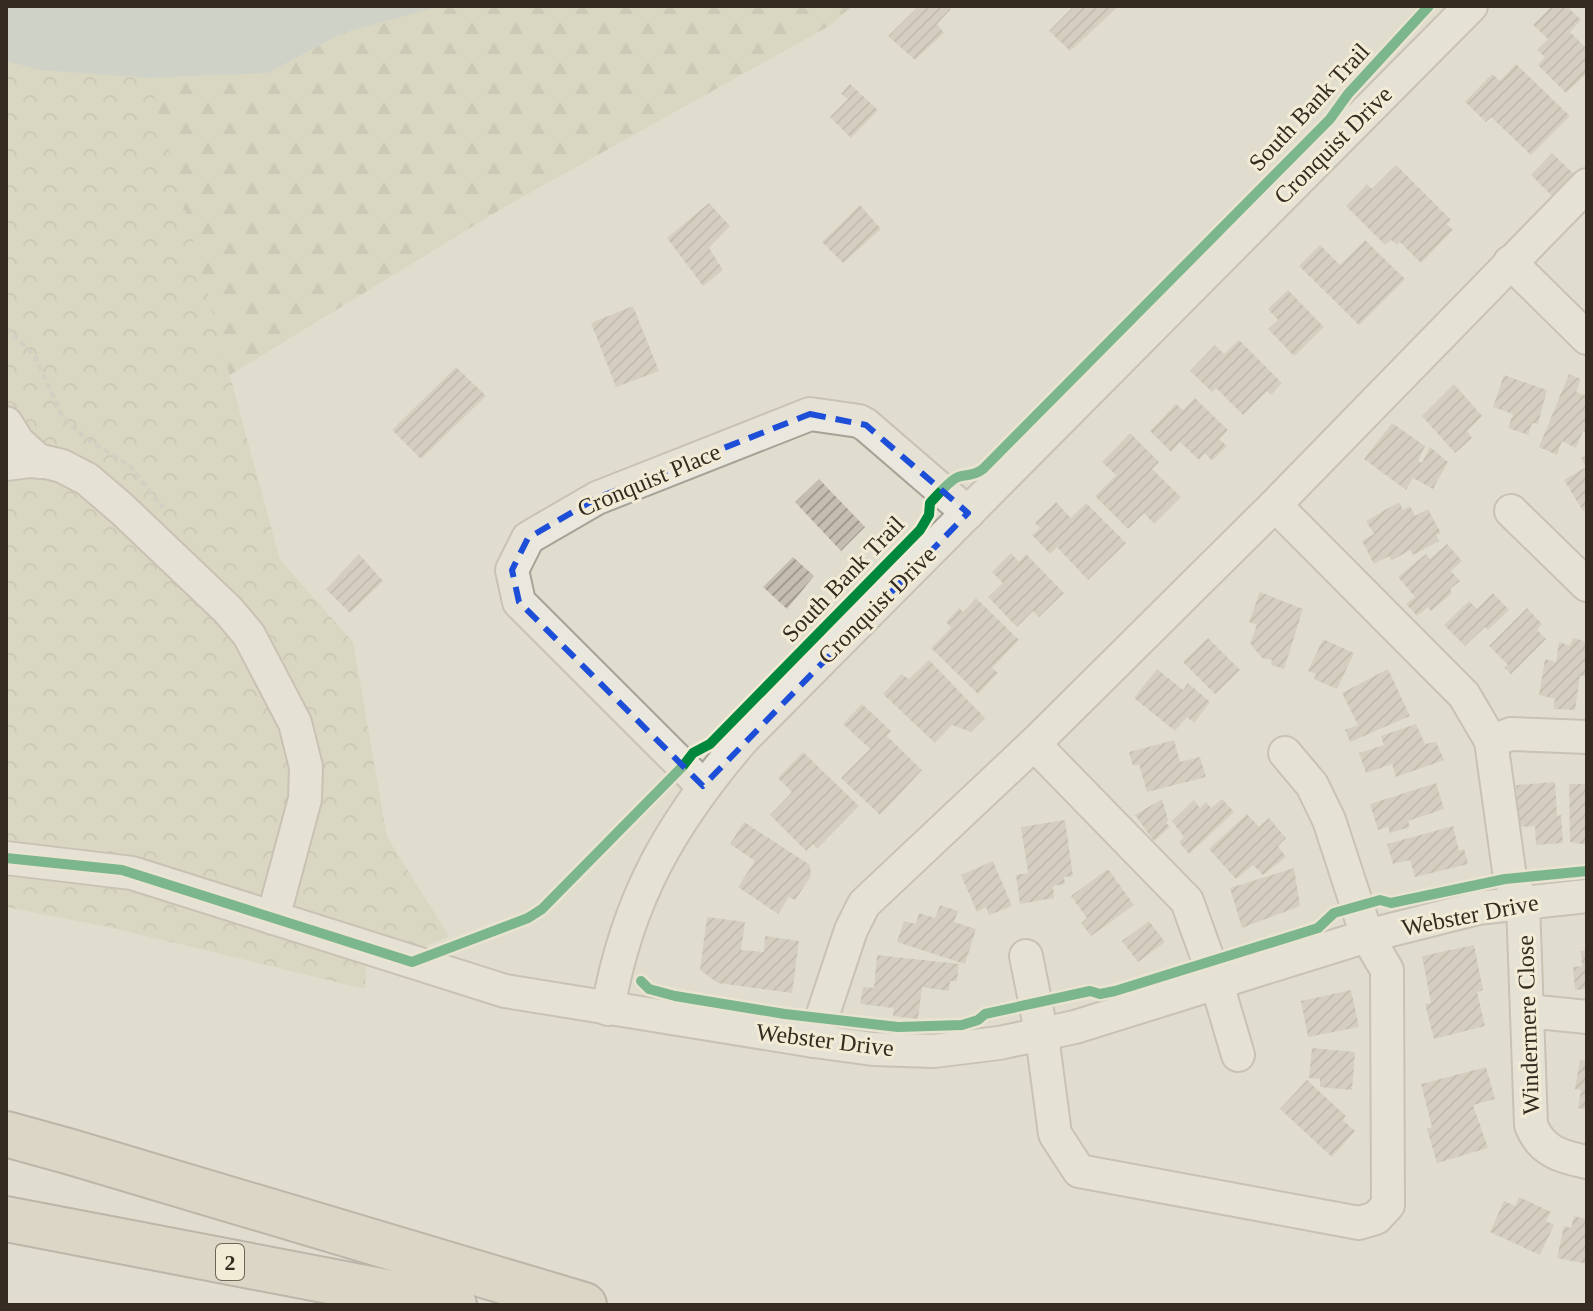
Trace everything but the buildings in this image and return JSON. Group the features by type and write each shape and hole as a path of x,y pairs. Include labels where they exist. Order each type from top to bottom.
{"highway":[{"path":"6,1134 584,1305"},
{"name":"2","path":"6,1219 454,1305"}],"street":[{"name":"Cronquist Drive","path":"608,1009 616,965 640,898 677,825 703,786 743,739 1471,6"},
{"path":"814,1041 851,930 864,904 1034,744 1275,505 1587,185"},
{"path":"1510,262 1587,338"},
{"name":"Cronquist Place","path":"703,786 519,602 512,570 528,538 597,498 816,413 866,425 968,513"},
{"path":"6,423 18,442 40,462"},
{"path":"6,464 19,461 62,466 102,490 238,620 249,635 295,723 306,767 305,799 273,918"},
{"path":"1275,505 1464,695 1491,741 1511,734 1587,737"},
{"path":"1511,511 1587,585"},
{"name":"Windermere Close","path":"1491,741 1510,878 1523,903 1529,1114 1535,1135 1546,1149 1587,1162"},
{"path":"1034,744 1187,901 1238,1055"},
{"path":"1026,956 1042,1036 1055,1134 1079,1171 1359,1223 1376,1218 1388,1205 1387,970 1367,936 1329,820 1312,785 1285,753"},
{"path":"6,858 122,870 505,991 608,1009"},
{"name":"Webster Drive","path":"608,1009 873,1049 934,1051 1042,1036 1367,936 1478,908 1587,896"},
{"path":"1527,1011 1587,1017"}],"path":[{"path":"6,328 35,356 62,416 85,438 130,466 163,509"}],"highlighted area":[{"path":"810,414 866,425 968,513 703,786 519,602 512,570 528,538 597,498"}],"green space":[{"path":"440,6 852,6 831,25 506,206 230,375 6,61 41,70 149,78 268,73 343,33"},
{"path":"6,61 41,70 149,78 280,560 353,642 387,837 449,936 417,950 373,938 366,966 365,989 109,927 6,907"}],"shaded area":[{"path":"6,6 440,6 343,33 268,73 149,78 41,70 6,61"}],"cycle path":[{"name":"South Bank Trail","path":"6,858 122,870 412,962 528,918 542,909 693,753 710,744 920,530 929,515 930,503 946,486 956,478 983,469 1330,119 1348,94 1429,6"},
{"path":"641,981 649,989 675,996 785,1014 898,1027 962,1025 985,1014 1090,991 1100,994 1115,991 1318,928 1334,913 1380,900 1391,903 1505,879 1587,871"}]}
